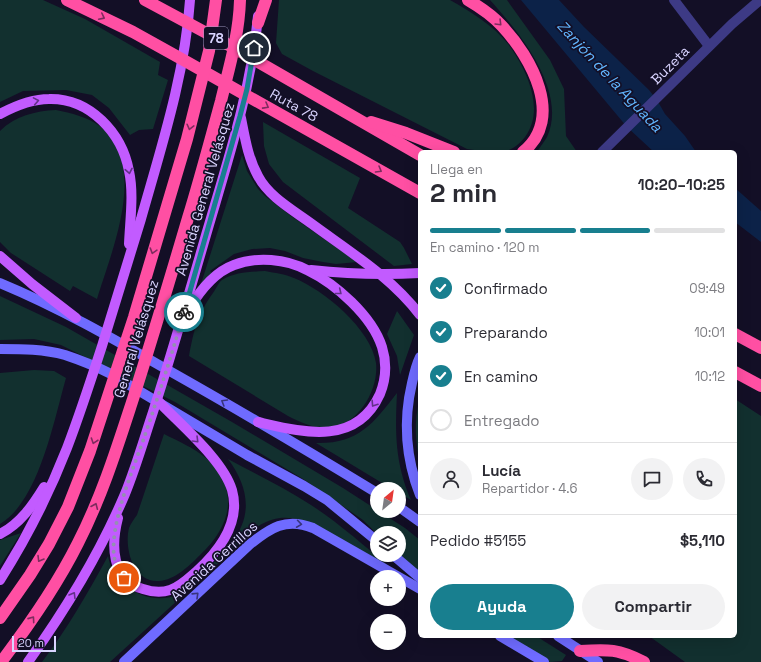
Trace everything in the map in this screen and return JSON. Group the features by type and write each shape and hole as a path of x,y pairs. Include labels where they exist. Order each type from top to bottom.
{"highway":[{"name":"Ruta 78","path":"67,0 133,32 418,192"},
{"name":"Ruta 78","path":"144,0 226,44 418,155"},
{"name":"General Velásquez","path":"0,618 30,575 68,507 107,404 187,139 209,51 216,0"},
{"name":"General Velásquez","path":"1,662 42,605 78,543 106,481 155,329 208,152 231,64 238,29 240,0"},
{"path":"258,23 266,0"},
{"path":"468,0 493,18 513,39 524,54 537,81 543,107 542,124 535,140 525,150"},
{"path":"356,119 406,133 449,150"},
{"path":"737,335 761,348"},
{"path":"737,373 761,386"},
{"path":"580,651 605,649 625,653 644,662"}],"main road":[{"path":"0,580 34,521 67,449 86,393 127,265 166,131 185,49 190,0"},
{"name":"Avenida General Velásquez","path":"28,662 56,623 80,584 126,493 183,318 241,113 256,39 260,0"},
{"path":"0,114 22,103 49,99 62,100 88,110 101,119 113,131 125,157 129,170 131,189 127,265"},
{"path":"241,113 252,165 265,187 287,206 361,259 394,286 418,313"},
{"path":"0,256 32,284 76,318"},
{"path":"183,318 196,298 220,273 232,265 244,262 268,260 281,262 307,270 320,277 360,311 370,324 382,346 386,366 382,388 375,403 364,416 356,423 337,431 307,432 258,422"},
{"path":"307,270 350,274 418,273"},
{"path":"0,283 76,318 199,387 370,490"},
{"path":"0,349 42,350 65,355 109,373 247,455 327,500 370,535"},
{"path":"418,363 410,389 406,426 407,446 410,462 418,488"},
{"path":"126,493 115,533 114,555 116,563 124,578 139,588 161,592 174,589 191,577 210,559 221,545 230,528 234,509 234,499 232,489 226,475 208,452 159,402"},
{"path":"0,534 15,525 30,507 67,449"},
{"path":"406,512 418,521"},
{"name":"Avenida Cerrillos","path":"124,662 249,545 265,533 278,526 293,523 303,524 313,528 418,588"},
{"path":"401,562 418,576"},
{"path":"503,638 544,662"},
{"path":"561,638 598,662"}],"street":[{"path":"674,0 709,46"},
{"name":"Buzeta","path":"604,150 709,46 760,0"}],"green space":[{"path":"0,0 43,0 85,19 160,62 158,75 168,80 153,129 139,130 130,135 109,108 92,95 66,90 23,91 0,102"},
{"path":"279,0 450,0 489,25 502,37 515,54 527,77 534,102 534,114 531,126 521,142 508,150 467,149 282,54 276,43"},
{"path":"490,0 507,0 550,60 564,89 566,136 576,150 538,150 547,137 552,119 551,101 546,82 526,45 502,13"},
{"path":"56,110 85,118 101,127 115,144 123,164 125,186 122,210 117,234 97,299 73,286 70,291 11,253 0,242 0,131 12,122 26,115"},
{"path":"263,122 360,178 348,208 400,242 412,264 394,266 283,182 269,164 264,146"},
{"path":"242,155 247,171 258,189 265,196 357,262 336,264 303,258 285,251 270,248 252,249 234,254 210,271 212,273 200,287"},
{"path":"265,271 291,277 306,284 332,301 356,324 372,350 376,363 376,373 371,394 359,412 342,424 320,428 299,421 288,416 189,356 195,330 203,308 221,281 227,277 237,274"},
{"path":"0,296 66,327 232,422 343,488 370,505 370,518 390,518 402,526 370,527 363,520 303,479 175,402 61,345 34,339 0,340"},
{"path":"397,311 414,335 400,375 397,356 387,334"},
{"path":"34,370 54,371 66,378 50,437 35,479 14,513 0,524 0,373"},
{"path":"397,393 397,448 405,482 380,482 316,443 343,440 354,436 372,423"},
{"path":"737,400 761,416 761,662 685,662 652,638 737,638"},
{"path":"418,407 418,454 416,441 416,416"},
{"path":"164,434 201,454 217,470 228,495 228,508 225,520 211,544 181,572 171,578 159,581 150,580 143,576 132,563 129,554 128,536 129,528 137,515"},
{"path":"228,459 281,487 311,505 370,551 370,556 301,520 285,518 270,520 260,525 110,662 42,662 77,610 108,556 111,567 117,577 134,592 145,596 168,598 183,592 191,586 229,546 243,522 246,501 244,490 235,469"},
{"path":"406,486 411,500 406,497"},
{"path":"406,529 418,538 418,571 406,560"},
{"path":"21,533 0,566 0,540"},
{"path":"512,638 539,638 566,655 562,661 550,662"}],"water":[{"name":"Zanjón de la Aguada","path":"521,0 559,0 584,27 649,90 665,114 685,136 695,150 652,150 627,127"},
{"path":"737,190 761,211 761,242 737,224"}],"way so far":[{"path":"124,578 119,570 114,555 117,524 184,312"}],"route":[{"path":"184,312 240,116 247,89 254,48"}]}
